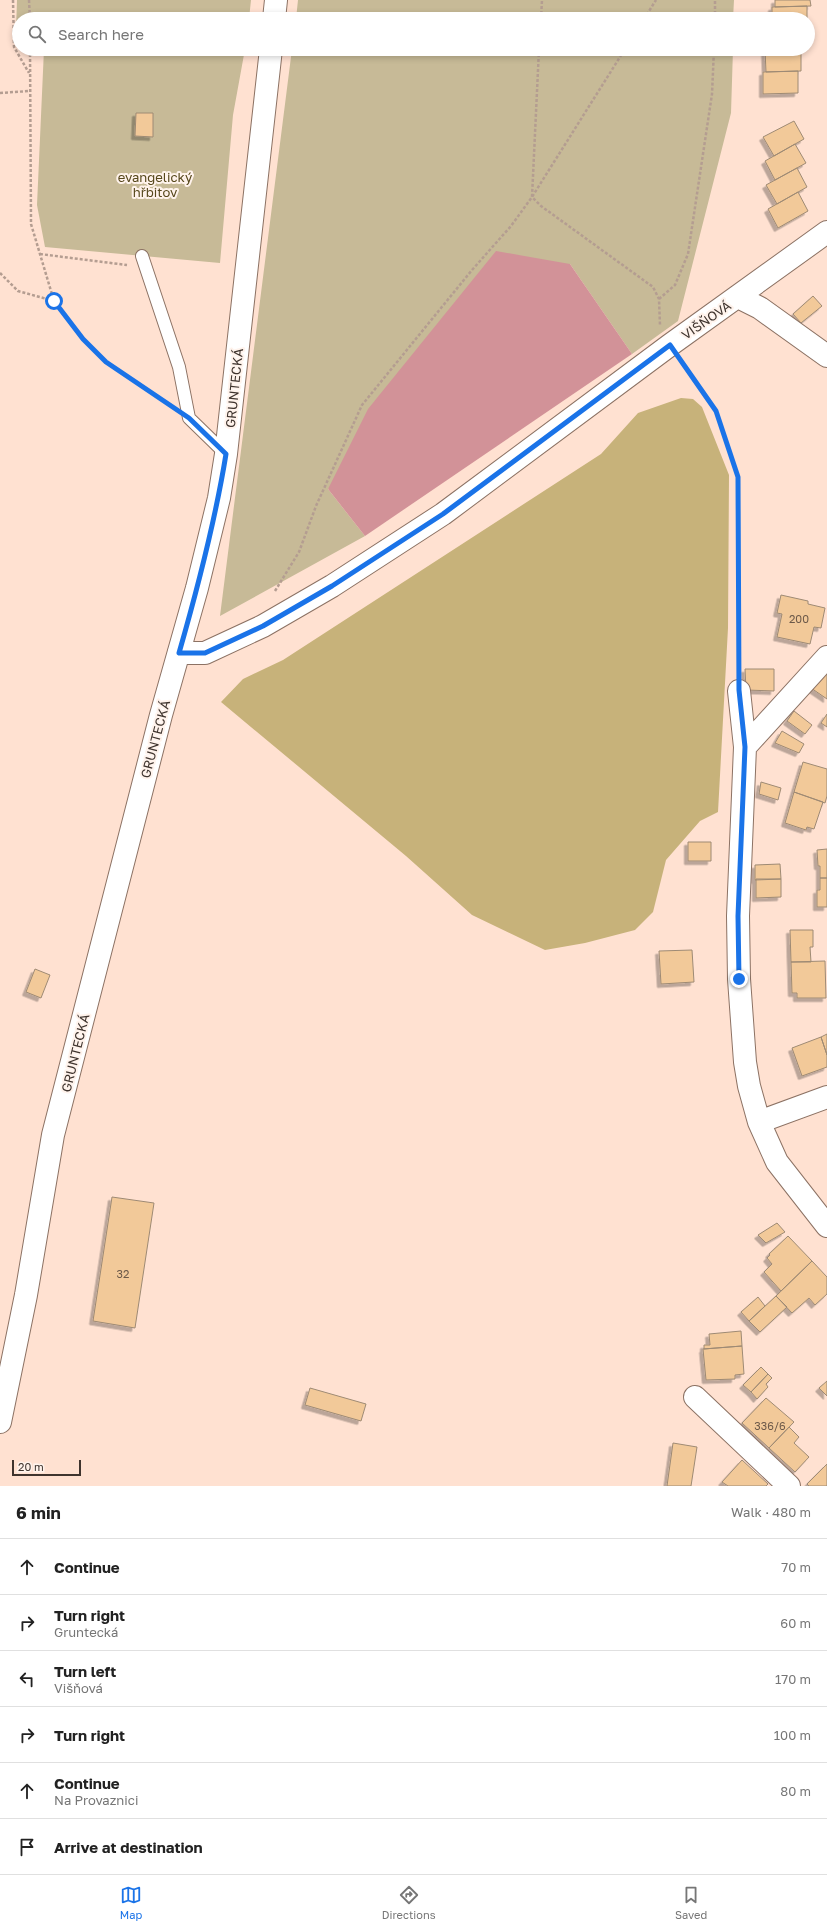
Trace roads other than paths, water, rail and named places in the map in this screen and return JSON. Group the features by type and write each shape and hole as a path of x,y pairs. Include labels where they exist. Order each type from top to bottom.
{"street":[{"path":"275,12 276,0"},
{"name":"GRUNTECKÁ","path":"0,1422 26,1295 53,1135 161,715 197,588 219,498 226,454 270,56"},
{"name":"VIŠŇOVÁ","path":"179,653 205,653 263,626 332,586 443,514 670,345 827,232"},
{"path":"738,297 760,308 827,356"},
{"path":"745,747 827,657"},
{"path":"739,690 745,747 738,916 739,979 745,1062 749,1086 759,1122 777,1162 827,1226"},
{"path":"759,1122 827,1097"},
{"path":"695,1397 789,1486"}],"lane":[{"path":"142,256 179,367 189,418 226,454"}],"park label":[{"name":"evangelický hřbitov","path":"155,184"}]}
